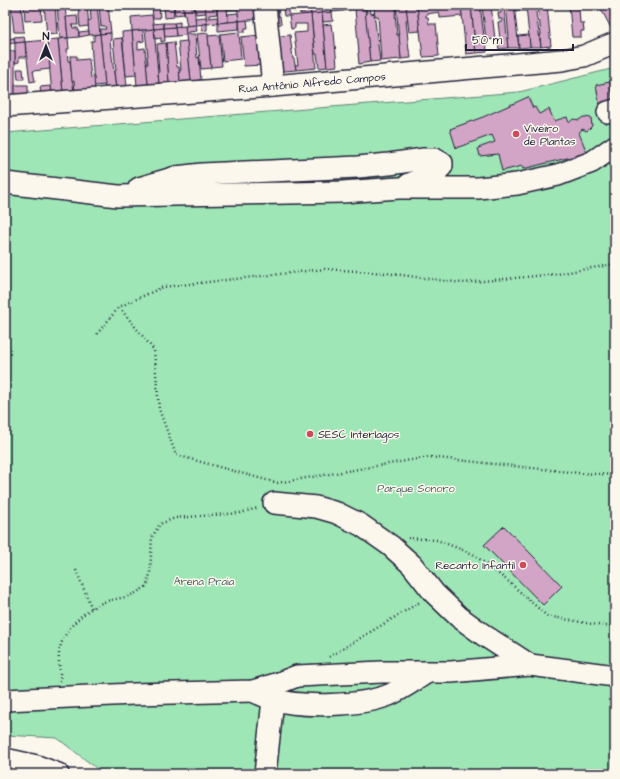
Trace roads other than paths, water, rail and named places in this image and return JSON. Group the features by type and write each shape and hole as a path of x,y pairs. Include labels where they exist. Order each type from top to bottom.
{"street":[{"path":"265,5 273,86"},
{"name":"Rua Antônio Alfredo Campos","path":"5,106 273,86 562,60 584,56 615,43"},
{"path":"5,183 118,196 342,192 399,188 478,188 517,184 558,175 592,162 615,146"},
{"path":"118,196 142,187 171,179 202,174 358,167 424,159 435,159 442,163 441,169 434,174 399,188"},
{"path":"274,503 316,507 337,513 361,525 391,546 412,565 434,593 459,617 484,636 530,665"},
{"path":"5,700 134,694 253,691 297,676 382,672 451,672 530,665 615,676"},
{"path":"253,691 273,700 301,704 361,702 388,695 413,682 426,673"},
{"path":"265,774 273,700"},
{"path":"5,759 37,766 58,774"}],"place":[{"name":"Viveiro de Plantas","path":"516,134"},
{"name":"SESC Interlagos","path":"310,434"},
{"name":"Recanto Infantil","path":"523,565"}],"park label":[{"name":"Parque Sonoro","path":"416,488"},
{"name":"Arena Praia","path":"204,581"}]}
